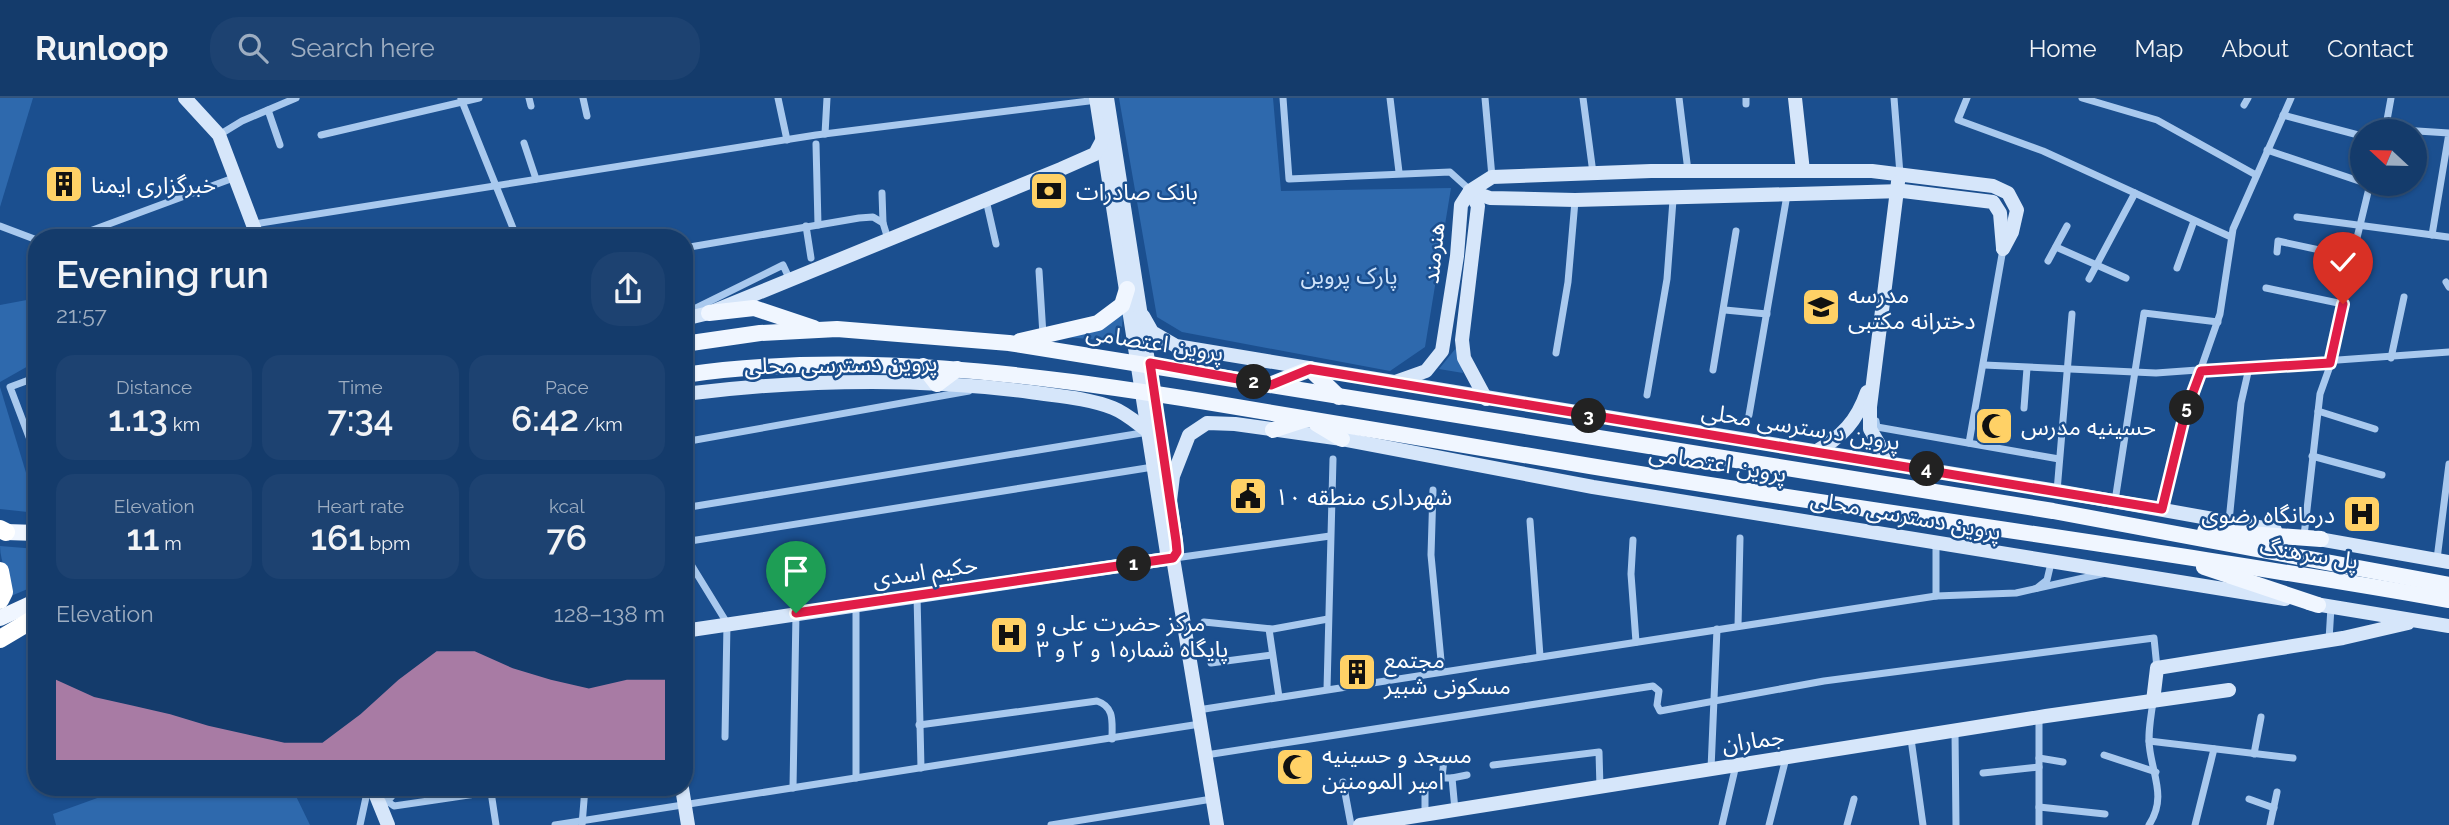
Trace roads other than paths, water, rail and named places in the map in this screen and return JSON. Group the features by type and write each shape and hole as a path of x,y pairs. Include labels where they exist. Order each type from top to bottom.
{"highway":[{"path":"0,570 4,593 0,600"},
{"path":"0,639 28,622"}],"main road":[{"path":"1009,343 1098,323 1122,305 1127,289"},
{"path":"709,313 754,309 819,330"},
{"name":"پروین اعتصامی","path":"693,343 760,333 819,330 934,335 1009,343 1144,362 1339,397 2126,525 2318,569"},
{"name":"پروین اعتصامی","path":"693,374 834,362 957,369 1148,393 1593,467 2161,553"},
{"path":"923,366 937,384 957,369"},
{"path":"1271,385 1310,369 1339,397"},
{"path":"1273,430 1309,418 1342,439"},
{"path":"2126,525 2321,539"},
{"path":"2,531 28,532"},
{"path":"2161,553 2324,606"},
{"name":"پل سرهنگ","path":"2161,553 2449,585"},
{"name":"پل سرهنگ","path":"2318,569 2449,600"},
{"path":"0,618 28,605"}],"street":[{"path":"185,98 219,135 255,229"},
{"path":"219,135 296,98"},
{"path":"321,135 479,98"},
{"path":"583,98 587,116"},
{"path":"778,98 788,140"},
{"path":"825,134 827,98"},
{"path":"1283,98 1289,179 1399,172 1450,172 1471,191 1490,198 1673,200 1896,191 1927,192 1993,202 2000,213 2003,249 1969,443"},
{"path":"1390,98 1399,172"},
{"path":"1485,98 1492,177"},
{"path":"1583,98 1593,173"},
{"path":"1679,98 1688,171"},
{"path":"1795,98 1803,171"},
{"path":"1890,463 1870,429 1872,374 1900,174 1894,98"},
{"path":"1967,98 1958,120 2043,151 2231,237"},
{"path":"2082,98 2157,120 2256,175"},
{"path":"2162,509 2185,414 2218,322 2231,237 2291,98"},
{"path":"2388,119 2391,98"},
{"path":"462,100 513,229"},
{"path":"267,229 536,179 825,134 1104,101"},
{"path":"1104,101 1103,139 1127,289 1144,362 1170,501 1177,552 1173,558"},
{"path":"1104,101 1143,316 1144,362"},
{"path":"268,110 280,145"},
{"path":"2283,115 2350,133"},
{"path":"2427,132 2449,133 2432,235"},
{"path":"693,315 709,313 1095,154 1103,139"},
{"path":"524,143 536,179"},
{"path":"816,144 818,225"},
{"path":"2267,150 2350,178"},
{"path":"1471,191 1492,177 1688,171 1900,174 1993,186 2008,193 2017,210 2012,232 2003,249"},
{"path":"95,229 237,177"},
{"name":"هنرمند","path":"1391,383 1426,371 1442,351 1457,256 1461,205 1471,191 1478,206 1462,340 1464,358 1486,400"},
{"path":"2089,279 2135,193"},
{"path":"882,194 883,223 888,239"},
{"path":"1749,415 1787,195"},
{"path":"2304,536 2318,411 2364,196"},
{"path":"986,199 996,244"},
{"path":"1556,353 1568,282 1575,200"},
{"path":"1647,395 1667,279 1673,200"},
{"path":"2297,217 2448,237"},
{"path":"693,246 859,218 873,218 883,223"},
{"path":"2177,268 2194,220"},
{"path":"0,226 28,237"},
{"path":"806,226 811,258"},
{"path":"2048,261 2067,226"},
{"path":"1713,370 1736,231"},
{"path":"2277,252 2278,242 2352,257"},
{"path":"2056,247 2126,278"},
{"path":"693,311 783,265 791,280"},
{"path":"1039,271 1043,335"},
{"path":"2266,288 2343,304"},
{"path":"2391,358 2404,297"},
{"path":"1725,310 1768,314"},
{"path":"2115,501 2144,313 2218,322"},
{"path":"2057,491 2072,314"},
{"name":"پروین درسترسی محلی","path":"1143,316 1152,332 1176,346 1486,400 2057,491 2443,561"},
{"path":"1445,338 1462,340"},
{"path":"1984,365 2135,373 2330,363 2449,352"},
{"path":"2024,408 2027,368"},
{"path":"2229,521 2241,403 2249,368"},
{"path":"1815,452 1835,441 1852,425 1872,374"},
{"path":"28,380 10,387 28,434"},
{"name":"پروین دسترسی محلی","path":"693,393 757,386 937,384 993,388 1085,401 1114,408 1149,432"},
{"path":"693,440 993,388"},
{"path":"1148,393 1149,432 1167,553 1173,558 1217,825"},
{"path":"1871,396 1877,427 2059,459"},
{"path":"2318,411 2375,429"},
{"name":"پروین دسترسی محلی","path":"1170,501 1173,477 1189,435 1208,423 1342,439 1593,487 2108,573 2449,626"},
{"path":"693,507 1149,432"},
{"path":"2312,456 2382,475"},
{"path":"1327,689 1334,459"},
{"path":"2443,561 2439,532 2449,464"},
{"path":"693,541 1154,467"},
{"path":"1433,490 1431,555 1442,671"},
{"path":"1530,521 1540,656"},
{"path":"2439,532 2449,530"},
{"path":"1173,558 1331,536"},
{"path":"1738,626 1740,538"},
{"path":"1633,540 1631,574 1636,642"},
{"path":"1936,596 1937,543"},
{"name":"حکیم اسدی","path":"693,629 1173,558"},
{"path":"2033,590 2047,580 2051,563"},
{"path":"693,568 727,623 725,737"},
{"path":"555,825 685,807 1112,738 1279,697 1327,689 1936,596 2033,590 2108,573"},
{"path":"917,595 921,768"},
{"path":"856,604 856,778"},
{"path":"2324,606 2329,640"},
{"path":"793,788 796,613"},
{"path":"1204,622 1269,629 1328,619"},
{"path":"2157,668 2329,640 2416,621"},
{"path":"1269,629 1279,697"},
{"path":"1711,769 1717,629"},
{"path":"1205,755 1653,686 1659,691 1657,705 1660,711 1714,699 2051,650 2154,638 2157,668 2149,741 2156,772 2158,801 2149,825"},
{"path":"1211,663 1272,655"},
{"name":"جماران","path":"1360,825 2039,718 2229,691"},
{"path":"919,725 1097,701 1106,704 1112,713 1112,738"},
{"path":"2254,754 2261,717"},
{"path":"2039,718 2039,825"},
{"path":"1955,732 1956,825"},
{"path":"1912,739 1923,825"},
{"path":"2149,741 2293,758"},
{"path":"2195,825 2214,749"},
{"path":"1493,765 1599,752 1600,789"},
{"path":"2104,755 2156,772"},
{"path":"1769,825 1786,758"},
{"path":"2039,758 2063,762"},
{"path":"1444,759 1442,778 1467,775"},
{"path":"1722,825 1736,765"},
{"path":"1983,773 2039,767"},
{"path":"1452,778 1455,810"},
{"path":"1343,782 1351,825"},
{"path":"1425,786 1425,814"},
{"path":"2270,825 2277,792"},
{"path":"360,825 368,796"},
{"path":"377,796 384,805 388,825"},
{"path":"384,805 392,796"},
{"path":"384,805 401,806 465,796"},
{"path":"492,796 496,825"},
{"path":"581,823 584,796"},
{"path":"683,796 688,825"},
{"path":"1051,825 1212,799"},
{"path":"1847,825 1854,799"},
{"path":"2249,799 2274,808"},
{"path":"2039,807 2105,814"}],"place":[{"name":"خبرگزاری ایمنا","path":"64,184"},
{"name":"بانک صادرات","path":"1049,191"},
{"name":"مدرسه دخترانه مکتبی","path":"1821,307"},
{"name":"حسینیه مدرس","path":"1994,426"},
{"name":"شهرداری منطقه ۱۰","path":"1248,496"},
{"name":"درمانگاه رضوی","path":"2362,514"},
{"name":"مرکز حضرت علی و پایگاه شماره۱ و ۲ و ۳","path":"1009,635"},
{"name":"مجتمع مسکونی شبیر","path":"1357,672"},
{"name":"مسجد و حسینیه امیر المومنین","path":"1295,767"}],"park label":[{"name":"پارک پروین","path":"1349,275"}]}
